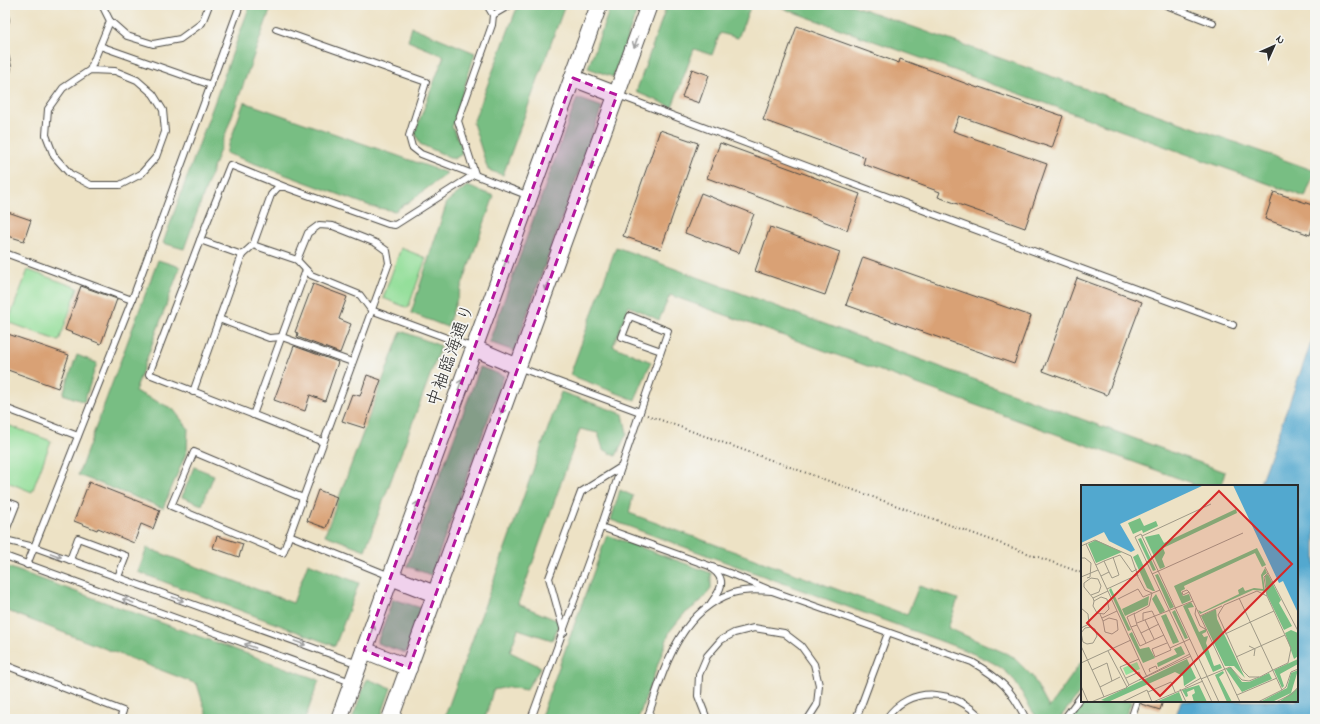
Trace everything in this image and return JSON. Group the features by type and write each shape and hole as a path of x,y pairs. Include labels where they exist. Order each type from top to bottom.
{"street":[{"name":"中袖臨海通り","path":"339,719 599,5"},
{"path":"390,719 649,5"},
{"path":"572,78 617,95"},
{"path":"474,348 518,367"},
{"path":"391,577 435,594"},
{"path":"361,657 409,668"}],"lane":[{"path":"102,5 110,21 127,36 153,44 180,39 202,23 209,5"},
{"path":"28,565 132,300 240,5"},
{"path":"475,174 458,121 492,26 493,15 487,5"},
{"path":"493,15 510,5"},
{"path":"1166,5 1213,23"},
{"path":"5,16 5,23"},
{"path":"90,70 115,71 137,80 153,94 163,110 165,132 156,157 141,174 120,185 91,185 70,174 54,156 46,135 48,109 62,88 90,70 110,21"},
{"path":"276,29 426,82 409,136 412,147 421,154 530,196"},
{"path":"100,46 211,85"},
{"path":"5,55 8,67 5,83"},
{"path":"617,95 1233,325"},
{"path":"323,442 253,416 150,374 200,240 230,165 285,187 388,224 395,225 475,174"},
{"path":"193,392 242,255 253,245 271,195 278,187 285,187"},
{"path":"297,260 308,233 320,225 333,226 376,243 387,251 389,263 283,553 171,506 194,452 303,498"},
{"path":"200,240 242,255"},
{"path":"253,245 297,260 311,275 360,295 371,310 474,348"},
{"path":"5,254 132,300"},
{"path":"253,416 306,270"},
{"path":"531,719 564,632 668,331 630,316 622,337 661,351"},
{"path":"219,319 269,338 282,337 352,362"},
{"path":"518,367 640,412"},
{"path":"5,408 78,436"},
{"path":"564,632 549,578 581,492 621,467"},
{"path":"5,501 16,505 5,533"},
{"path":"601,526 772,591 972,662 990,673 1007,687 1026,719"},
{"path":"289,535 391,577"},
{"path":"70,560 78,538 126,556 118,577"},
{"path":"5,540 34,547 118,577 361,657"},
{"path":"5,556 352,683"},
{"path":"708,566 718,573 721,579 721,587 709,604"},
{"path":"647,719 667,661 685,629 697,613 709,604 733,593 753,590 772,591"},
{"path":"707,719 698,696 699,675 707,656 721,640 734,633 754,628 784,634 801,646 814,664 819,685 816,704 808,719"},
{"path":"856,719 888,633"},
{"path":"5,665 123,711 120,719"},
{"path":"886,719 892,710 910,698 922,695 943,695 958,699 975,711 982,719"},
{"path":"1064,719 1081,696"},
{"path":"1131,719 1137,702"}],"path":[{"path":"640,412 1081,573"}],"highlighted area":[{"path":"573,78 617,95 409,668 364,650"}],"green space":[{"path":"250,5 272,5 184,249 163,243"},
{"path":"518,5 565,5 503,175 488,170 473,123"},
{"path":"611,5 639,5 613,77 588,68"},
{"path":"667,5 751,5 738,38 720,33 712,55 694,49 672,107 636,92"},
{"path":"774,5 852,5 1315,171 1305,197"},
{"path":"412,27 475,53 452,127 461,145 462,154 454,159 420,144 415,132 444,56 408,41"},
{"path":"577,98 602,107 514,351 489,342"},
{"path":"244,102 447,173 395,211 373,207 226,153"},
{"path":"467,186 494,196 447,327 411,313 447,202"},
{"path":"616,247 1225,472 1221,485 1192,485 1192,483 670,295 659,320 629,306 613,346 651,362 635,400 570,375"},
{"path":"401,248 426,258 408,308 383,298"},
{"path":"158,260 180,267 135,391 173,409 188,428 187,451 163,508 78,475"},
{"path":"28,270 78,288 59,341 8,322"},
{"path":"401,331 441,346 365,550 325,535"},
{"path":"77,355 97,363 84,402 63,394"},
{"path":"480,367 504,376 431,575 407,566"},
{"path":"561,392 623,414 627,433 616,456 603,449 598,433 580,429 518,604 561,622 552,640 518,629 510,652 541,667 526,690 508,687 493,690 484,719 444,719"},
{"path":"5,424 51,441 32,492 5,481"},
{"path":"194,467 214,475 202,505 182,497"},
{"path":"620,490 633,496 629,513 907,615 919,586 958,599 948,628 1012,656 1032,676 1049,708 1081,662 1081,691 1059,719 1038,719 1031,710 1020,689 1008,673 986,659 611,520"},
{"path":"607,535 711,573 711,589 700,602 683,615 670,631 638,719 540,719"},
{"path":"147,548 293,603 308,563 359,583 335,646 138,572"},
{"path":"5,566 319,680 305,719 208,719 197,684 5,610"},
{"path":"393,599 421,608 406,653 377,643"},
{"path":"367,679 391,688 380,719 352,719"},
{"path":"1083,702 1132,702 1124,719 1071,719"}],"water":[{"path":"1315,332 1315,719 1175,719 1181,702 1298,702 1298,485 1259,485"}],"building":[{"path":"797,26 899,63 900,59 978,88 979,87 1063,116 1052,148 959,116 953,131 1047,164 1025,228 938,197 940,192 863,164 865,157 763,120"},
{"path":"692,69 709,75 699,103 682,97"},
{"path":"660,130 698,143 661,249 623,236"},
{"path":"720,143 860,194 847,230 707,178"},
{"path":"1274,192 1315,206 1315,219 1310,235 1265,219"},
{"path":"701,193 754,214 739,253 685,233"},
{"path":"5,211 31,220 24,241 5,235"},
{"path":"770,227 840,252 825,295 755,271"},
{"path":"863,257 1031,316 1014,364 846,305"},
{"path":"1077,278 1142,302 1107,395 1043,371"},
{"path":"313,284 347,297 339,319 351,324 340,353 297,337 298,333 295,332"},
{"path":"81,286 117,299 101,344 65,330"},
{"path":"5,333 69,355 58,388 5,369"},
{"path":"294,346 338,362 325,401 310,395 305,411 274,400"},
{"path":"367,375 381,380 364,428 342,421 352,394 360,396"},
{"path":"89,482 160,510 153,529 141,524 134,543 98,528 97,530 74,521"},
{"path":"318,490 337,497 326,528 307,521"},
{"path":"217,536 243,544 239,557 213,548"},
{"path":"1141,702 1163,702 1160,710 1141,704"}]}
